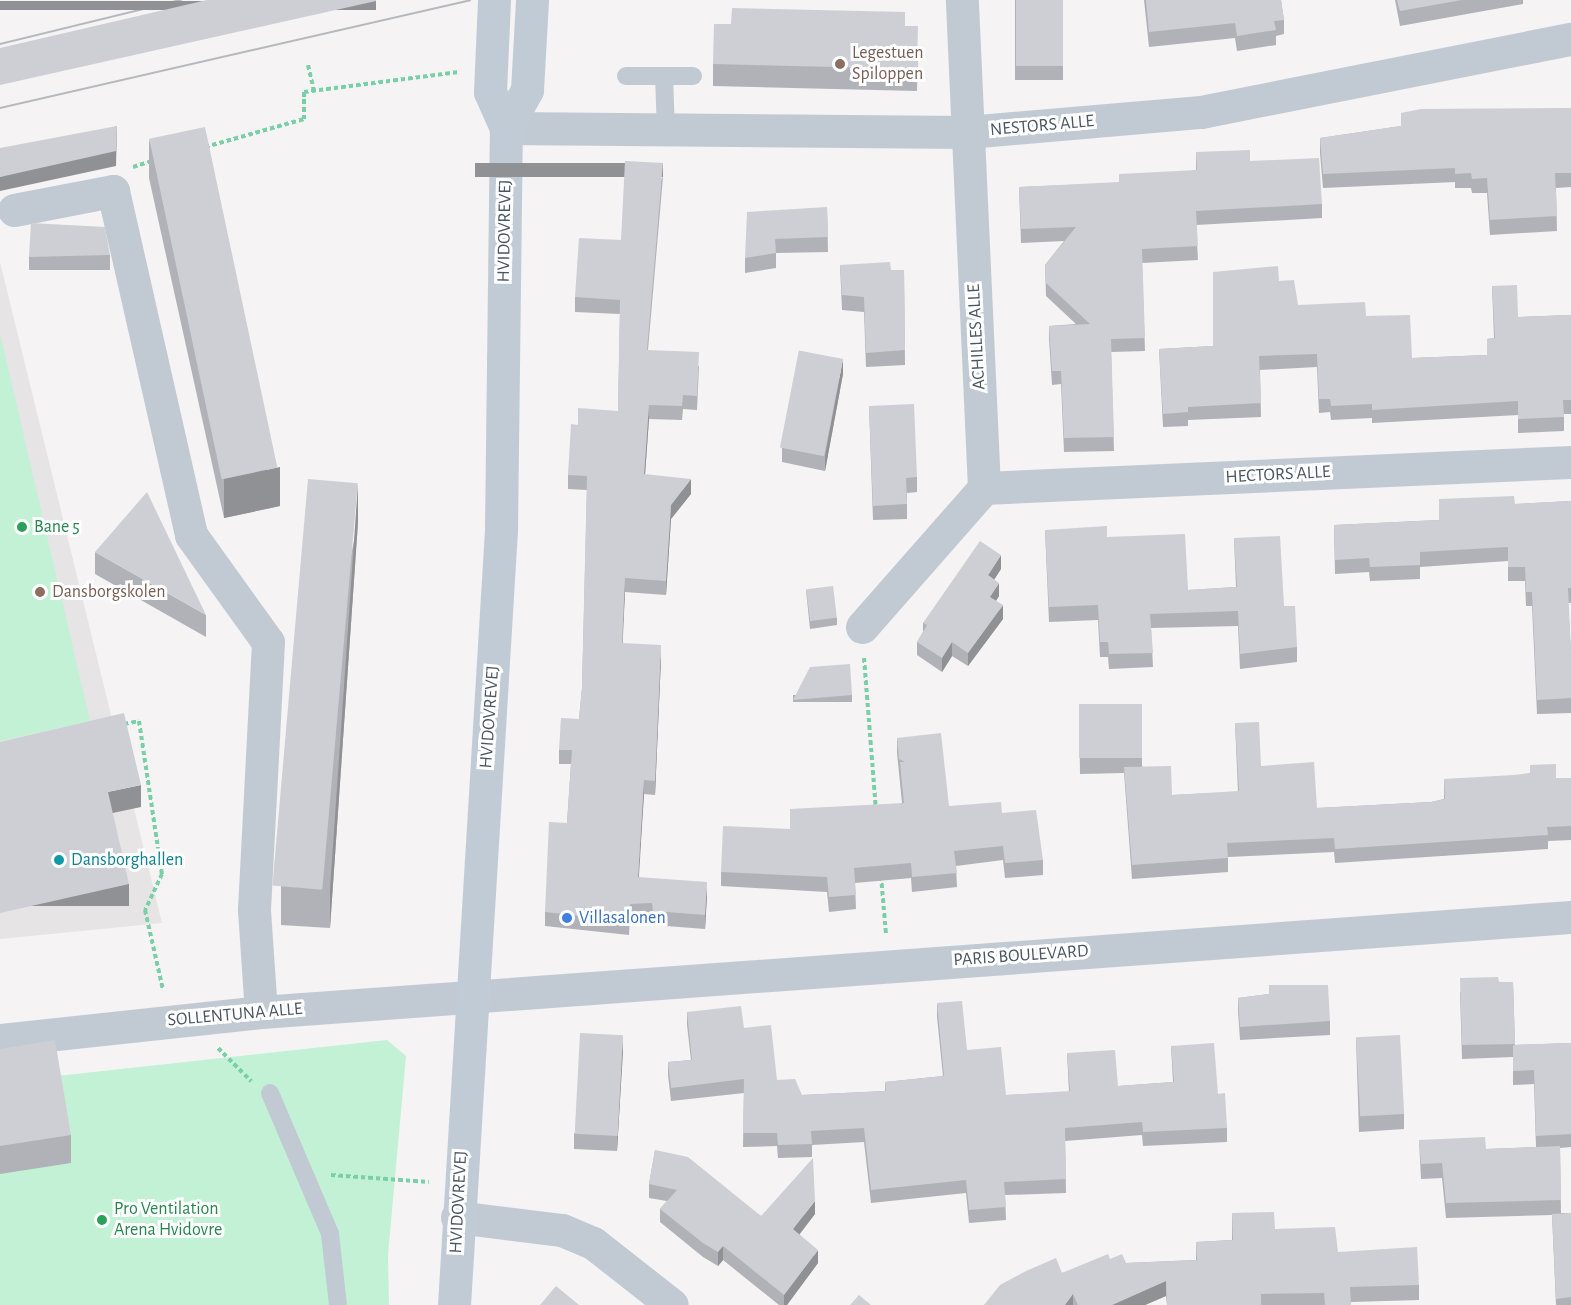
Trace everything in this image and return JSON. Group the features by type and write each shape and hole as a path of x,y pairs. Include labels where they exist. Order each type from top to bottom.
{"street":[{"name":"HVIDOVREVEJ","path":"454,1305 459,1184 501,530 506,128 490,92 494,0"},
{"name":"HVIDOVREVEJ","path":"506,128 527,90 532,0"},
{"name":"ACHILLES ALLE","path":"962,0 984,488"},
{"name":"NESTORS ALLE","path":"506,128 967,132 1201,112 1571,39"},
{"path":"14,210 114,191 191,535 268,642 254,910 261,1012"},
{"name":"HECTORS ALLE","path":"984,488 1571,462"},
{"path":"861,627 984,488"},
{"name":"PARIS BOULEVARD","path":"471,996 1571,917"},
{"name":"SOLLENTUNA ALLE","path":"0,1040 261,1012 471,996"},
{"path":"458,1216 562,1230 593,1244 672,1305"}],"lane":[{"path":"626,76 693,76"},
{"path":"664,76 666,129"},
{"path":"270,1093 330,1234 338,1305"}],"path":[{"path":"308,65 314,90"},
{"path":"202,147 304,119 304,92 492,68"},
{"path":"114,191 134,166 157,160"},
{"path":"861,627 876,814"},
{"path":"116,726 139,721 162,873 145,910 181,1020 242,1075 270,1093"},
{"path":"881,872 888,965"},
{"path":"304,1173 459,1184"}],"shaded area":[{"name":"Dansborgskolen","path":"0,262 162,923 0,939"}],"green space":[{"name":"Bane 5","path":"0,333 90,721 0,741"},
{"path":"387,1040 406,1056 388,1255 389,1305 0,1305 0,1077 57,1076"}],"building":[{"path":"207,0 376,1 0,85 0,48"},
{"path":"1016,0 1063,0 1063,66 1016,66"},
{"path":"1146,0 1281,0 1284,20 1274,21 1276,30 1237,36 1235,23 1149,32"},
{"path":"1397,0 1462,0 1400,11"},
{"path":"732,8 905,12 905,26 918,26 917,69 713,64 714,24 731,24"},
{"path":"1571,108 1571,173 1555,173 1557,216 1490,220 1487,178 1472,179 1471,173 1455,174 1455,168 1323,174 1320,138 1401,126 1401,113 1421,109"},
{"path":"117,126 116,151 0,177 0,148"},
{"path":"205,127 277,467 222,479 149,139"},
{"path":"1250,150 1250,161 1319,158 1322,204 1196,211 1198,246 1142,249 1145,338 1111,339 1114,437 1064,438 1061,371 1052,371 1049,326 1090,324 1046,283 1045,265 1076,227 1021,229 1019,187 1119,182 1119,174 1197,170 1196,152"},
{"path":"625,161 663,163 647,350 699,352 697,396 683,395 682,406 649,405 644,474 691,479 671,505 666,581 625,578 622,643 661,645 655,781 644,780 638,877 707,882 705,915 653,911 652,903 630,904 629,921 545,912 549,822 567,823 572,750 559,750 561,718 579,719 582,688 587,476 568,475 571,424 578,425 578,408 618,411 620,300 575,297 579,238 621,240"},
{"path":"827,207 828,237 775,239 776,253 745,258 747,212"},
{"path":"31,223 105,227 110,255 29,257"},
{"path":"890,262 891,270 904,270 905,350 866,353 864,297 842,295 840,265"},
{"path":"1278,266 1279,281 1294,280 1298,305 1365,302 1366,316 1410,315 1412,358 1487,355 1487,339 1495,338 1492,286 1517,285 1518,317 1571,315 1571,400 1563,400 1564,417 1518,419 1518,401 1372,410 1372,404 1331,406 1330,399 1319,399 1317,354 1259,356 1261,403 1188,407 1188,412 1163,414 1159,349 1213,346 1213,272"},
{"path":"799,350 843,359 824,456 780,448"},
{"path":"914,404 917,477 906,478 907,504 873,506 869,406"},
{"path":"308,479 358,483 322,890 272,885"},
{"path":"147,492 206,615 95,552"},
{"path":"1514,496 1515,504 1571,501 1571,588 1568,588 1571,698 1537,700 1532,592 1526,592 1525,567 1508,567 1508,547 1420,552 1420,565 1370,567 1369,558 1335,560 1334,525 1439,520 1439,499"},
{"path":"1107,526 1107,537 1185,534 1188,590 1237,587 1234,538 1280,536 1284,606 1295,606 1297,647 1240,654 1238,611 1150,614 1153,653 1109,654 1108,642 1100,642 1098,605 1049,607 1045,530"},
{"path":"980,541 1001,555 988,575 999,583 990,597 1003,605 968,653 952,642 942,658 917,642 927,625 923,623"},
{"path":"833,586 837,618 810,621 806,589"},
{"path":"850,664 852,695 793,700 810,667"},
{"path":"1079,704 1142,704 1142,758 1079,758"},
{"name":"Dansborghallen","path":"124,713 141,785 108,792 129,884 0,913 0,742"},
{"path":"1259,722 1261,766 1314,762 1317,808 1431,802 1445,799 1444,779 1530,773 1530,765 1556,764 1556,778 1571,778 1571,826 1547,827 1548,835 1335,849 1334,838 1227,843 1228,858 1132,865 1124,767 1171,766 1172,795 1239,791 1235,723"},
{"path":"941,733 949,806 1001,802 1002,813 1036,810 1043,860 1005,863 1003,846 954,851 957,873 912,877 911,863 854,868 856,895 829,897 827,877 721,872 723,826 790,829 790,809 904,803 900,762 905,762 899,759 897,738"},
{"path":"1498,977 1499,982 1513,982 1515,1044 1462,1045 1460,978"},
{"path":"1269,985 1328,985 1330,1021 1240,1027 1238,998 1269,994"},
{"path":"962,1001 967,1050 1001,1047 1006,1095 1070,1091 1067,1053 1115,1050 1118,1086 1174,1082 1171,1046 1214,1043 1218,1094 1225,1093 1227,1128 1143,1132 1142,1122 1065,1128 1066,1179 1004,1182 1006,1207 969,1210 966,1180 871,1190 864,1128 811,1131 812,1144 778,1145 777,1133 743,1133 744,1079 671,1088 668,1062 692,1060 687,1012 741,1006 744,1028 771,1025 777,1080 795,1079 802,1095 886,1091 885,1082 944,1076 937,1003"},
{"path":"580,1033 623,1035 618,1136 575,1134"},
{"path":"1400,1035 1404,1114 1360,1116 1356,1037"},
{"path":"55,1040 71,1135 0,1146 0,1049"},
{"path":"1571,1043 1571,1134 1536,1136 1534,1070 1513,1071 1513,1045"},
{"path":"1485,1137 1486,1149 1560,1146 1561,1200 1446,1203 1442,1163 1421,1164 1419,1140"},
{"path":"655,1150 688,1157 761,1216 813,1158 815,1201 793,1229 818,1250 784,1295 723,1246 718,1252 660,1209 677,1190 649,1184"},
{"path":"1274,1212 1275,1229 1335,1227 1338,1252 1417,1247 1419,1285 1350,1287 1351,1305 1325,1305 1324,1293 1261,1294 1261,1305 1167,1305 1166,1281 1112,1305 1078,1305 1073,1294 1065,1305 984,1305 1000,1285 1056,1258 1062,1273 1108,1254 1110,1259 1122,1254 1126,1263 1197,1260 1196,1242 1233,1240 1232,1213"},
{"path":"1571,1213 1571,1297 1556,1299 1552,1214"},
{"path":"556,1286 579,1305 540,1305"},
{"path":"859,1295 871,1305 850,1305"}],"tram line":[{"path":"0,44 181,0"},
{"path":"0,108 470,0"}],"place":[{"name":"Legestuen Spiloppen","path":"840,64"},
{"name":"Bane 5","path":"22,527"},
{"name":"Dansborgskolen","path":"40,592"},
{"name":"Dansborghallen","path":"59,860"},
{"name":"Villasalonen","path":"567,918"},
{"name":"Pro Ventilation Arena Hvidovre","path":"102,1220"}]}
